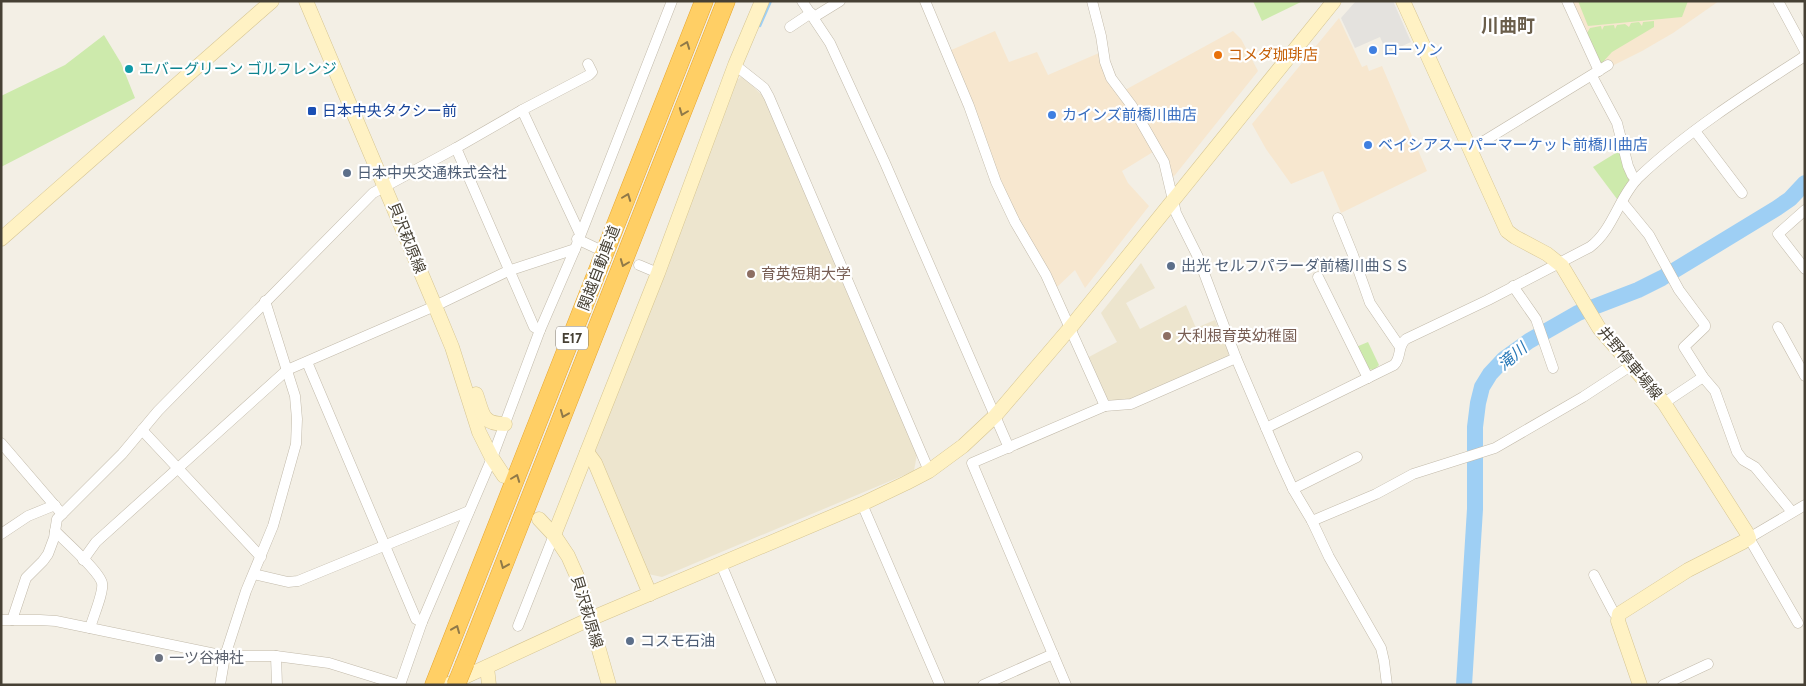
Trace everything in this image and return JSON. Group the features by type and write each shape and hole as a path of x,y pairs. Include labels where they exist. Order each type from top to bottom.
{"highway":[{"name":"関越自動車道","path":"440,681 704,1"},
{"name":"関越自動車道","path":"456,685 726,1"}],"street":[{"path":"1,240 272,1"},
{"name":"貝沢萩原線","path":"306,1 386,186 452,347 479,432 492,458 504,476"},
{"path":"588,64 592,72 589,75 373,193 266,301 142,430 122,454 57,519 56,531 48,554 26,578 7,620 48,620 225,656 276,656 329,663 400,685 422,622 492,458 540,330 672,1"},
{"path":"518,626 658,273 735,65 762,1"},
{"path":"802,1 830,43 885,163 1009,448"},
{"path":"790,27 840,1"},
{"path":"924,1 969,106 996,182 1015,222 1046,275 1105,406"},
{"path":"1092,1 1101,36 1105,62 1111,78 1132,106 1164,162 1168,186 1174,199 1176,213 1198,257 1236,358 1293,489 1381,648 1387,685"},
{"path":"440,681 487,667 590,619 862,504 906,484 963,446 994,416 1070,328 1334,1"},
{"path":"1403,1 1507,231 1560,262"},
{"path":"1567,1 1600,70 1628,166 1636,180"},
{"path":"1778,1 1805,52"},
{"path":"1266,428 1398,362 1400,347 1406,340 1593,244 1618,211 1636,180 1695,131 1805,56"},
{"path":"735,65 764,88 769,97 929,470"},
{"path":"1471,149 1600,70"},
{"path":"522,110 577,241"},
{"path":"1695,131 1742,193"},
{"path":"456,148 508,271 534,327 540,330"},
{"path":"1622,202 1650,235 1684,298 1705,326 1684,347 1715,392 1737,452 1743,460 1755,467 1792,512"},
{"path":"1805,210 1778,234 1805,270"},
{"path":"1338,218 1370,303 1400,347"},
{"path":"83,560 96,542 287,370 435,306 577,241 596,248"},
{"name":"井野停車場線","path":"1560,262 1594,320 1664,403 1749,538"},
{"path":"639,266 658,273"},
{"path":"1318,276 1368,378"},
{"path":"1513,286 1537,321 1553,368"},
{"path":"220,685 225,656 246,591 274,526 292,465 296,444 297,419 295,396 266,301"},
{"path":"1778,327 1805,376"},
{"path":"452,347 469,373 484,415 488,421 493,424 505,424"},
{"path":"1066,685 972,464 1105,406 1131,404 1236,358"},
{"path":"307,362 416,619 422,622"},
{"path":"1312,521 1376,494 1414,474 1487,451 1505,443 1575,402 1632,365"},
{"path":"1664,403 1703,377"},
{"path":"142,430 261,557"},
{"path":"1,443 62,514"},
{"path":"587,452 595,462 650,594"},
{"path":"1293,489 1357,457"},
{"path":"862,504 940,685"},
{"path":"1640,685 1618,621 1618,616 1623,610 1680,575 1805,505"},
{"path":"1,534 28,516 55,506"},
{"path":"254,574 288,582 298,581 469,511"},
{"name":"貝沢萩原線","path":"539,519 554,535 568,556 580,583 609,685"},
{"path":"56,531 95,572 102,584 90,628"},
{"path":"1749,538 1798,623"},
{"path":"721,564 772,685"},
{"path":"1594,575 1614,613 1618,616"},
{"path":"982,685 1053,654"},
{"path":"276,656 277,685"},
{"path":"1663,685 1708,664"},
{"path":"487,667 489,685"}],"shaded area":[{"path":"1356,1 1393,1 1411,42 1387,53 1380,37 1355,48 1341,18"},
{"path":"1571,1 1719,1 1673,33 1604,70"},
{"path":"1339,18 1362,67 1367,65 1369,71 1382,66 1427,171 1341,213 1323,171 1291,184 1266,149 1252,124"},
{"path":"995,31 1009,62 1037,52 1048,75 1099,53 1104,73 1131,112 1153,152 1122,171 1128,183 1149,206 1085,288 1075,270 1056,288 1005,193 949,51"},
{"path":"1233,31 1241,39 1258,71 1171,180 1125,90"},
{"name":"育英短期大学","path":"742,76 764,97 917,454 914,471 662,577 648,574 595,451 736,81"},
{"name":"大利根育英幼稚園","path":"1141,263 1155,288 1126,303 1140,329 1186,305 1196,328 1215,320 1229,353 1227,359 1130,401 1108,403 1087,358 1117,342 1101,313"}],"green space":[{"path":"1253,1 1303,1 1262,21"},
{"path":"1578,1 1688,1 1682,17 1588,26"},
{"path":"1654,21 1654,27 1612,52 1601,64 1587,33 1590,28 1601,26 1602,30 1604,26 1614,25 1615,29 1617,25 1625,24 1629,27 1631,23 1639,22 1642,26 1643,22"},
{"name":"エバーグリーン ゴルフレンジ","path":"104,35 121,63 135,98 1,167 1,96 65,65"},
{"path":"1619,151 1627,165 1630,179 1617,199 1593,167"},
{"path":"1368,342 1379,365 1374,370 1367,369 1356,347"}],"waterway":[{"path":"760,26 771,1"},
{"name":"滝川","path":"1464,685 1475,509 1475,427 1482,387 1490,374 1504,359 1529,341 1578,313 1638,290 1662,278 1777,208 1790,199 1805,183"}],"place":[{"name":"ローソン","path":"1373,50"},
{"name":"コメダ珈琲店","path":"1218,55"},
{"name":"エバーグリーン ゴルフレンジ","path":"129,69"},
{"name":"日本中央タクシー前","path":"312,111"},
{"name":"カインズ前橋川曲店","path":"1052,115"},
{"name":"ベイシアスーパーマーケット前橋川曲店","path":"1368,145"},
{"name":"日本中央交通株式会社","path":"347,173"},
{"name":"出光 セルフパラーダ前橋川曲ＳＳ","path":"1171,266"},
{"name":"育英短期大学","path":"751,274"},
{"name":"大利根育英幼稚園","path":"1167,336"},
{"name":"コスモ石油","path":"630,641"},
{"name":"一ツ谷神社","path":"159,658"}],"district":[{"name":"川曲町","path":"1508,26"}]}
